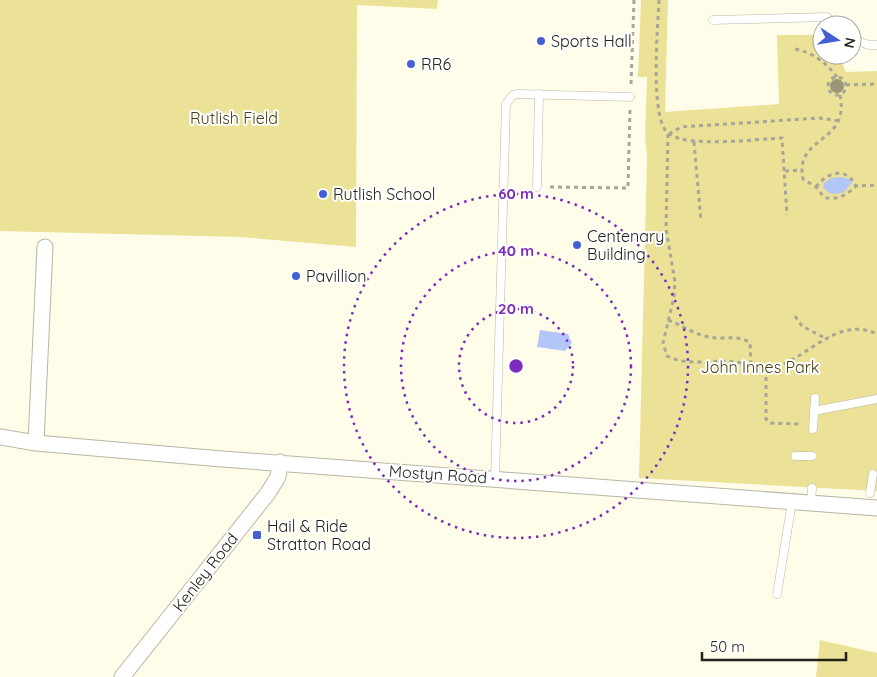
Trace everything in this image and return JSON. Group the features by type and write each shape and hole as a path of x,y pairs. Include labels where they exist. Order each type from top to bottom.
{"street":[{"path":"36,442 44,247"},
{"name":"Mostyn Road","path":"0,437 36,442 280,462 877,508"},
{"name":"Kenley Road","path":"122,677 268,493 278,477 280,462"}],"lane":[{"path":"713,20 812,17"},
{"path":"862,43 869,45 877,44"},
{"path":"536,187 539,94"},
{"path":"495,479 506,104 513,95 630,97"},
{"path":"813,427 815,398"},
{"path":"814,411 877,399"},
{"path":"795,456 812,456"},
{"path":"870,493 873,474"},
{"path":"811,504 812,488"},
{"path":"777,594 792,502"}],"path":[{"path":"536,187 628,188 634,0"},
{"path":"659,0 657,105 660,123 668,134 694,142 782,138 788,215"},
{"path":"795,49 807,51 818,57 846,85"},
{"path":"837,77 832,78 828,86 832,93 840,95"},
{"path":"846,85 877,84"},
{"path":"840,95 844,92 846,85"},
{"path":"840,95 842,105 840,121 807,153 802,170 803,178 816,187 824,197 834,199 849,192 856,186 877,185"},
{"path":"668,134 681,127 818,118 840,121"},
{"path":"668,134 666,229 675,282 663,343 667,356 689,362 736,362 766,369 788,361 825,338 852,329 877,333"},
{"path":"694,142 701,221"},
{"path":"785,171 802,170"},
{"path":"816,187 826,176 834,173 844,174 853,179 856,186"},
{"path":"795,316 802,326 825,338"},
{"path":"668,320 696,334 719,338 740,338 747,341 750,343 751,366"},
{"path":"766,369 766,418 770,423 813,427"}],"green space":[{"name":"Rutlish Field","path":"0,0 438,0 437,9 357,5 356,247 241,237 0,231"},
{"name":"John Innes Park","path":"641,0 668,0 665,112 779,104 777,35 812,35 812,65 843,65 846,72 877,71 877,491 639,478 647,158 645,135 647,77 638,77"},
{"path":"820,640 877,653 877,677 816,677"}],"water":[{"path":"841,177 849,179 852,183 843,193 831,194 823,188 824,183 831,178"},
{"path":"540,330 568,334 572,343 565,351 537,347"}],"place":[{"name":"Sports Hall","path":"541,41"},
{"name":"RR6","path":"411,64"},
{"name":"Rutlish School","path":"323,194"},
{"name":"Centenary Building","path":"577,245"},
{"name":"Pavillion","path":"296,276"},
{"name":"Hail & Ride Stratton Road","path":"257,535"}]}
